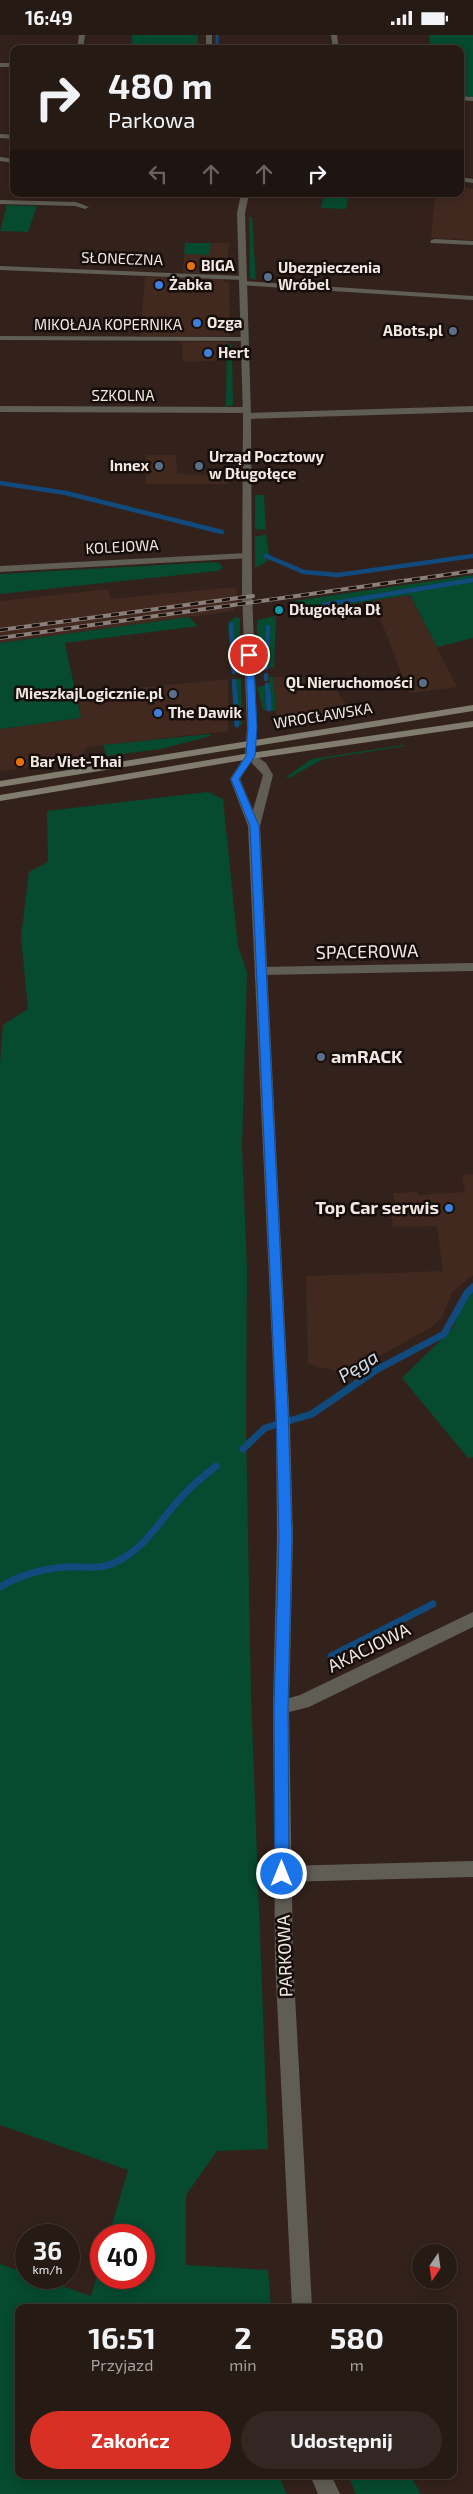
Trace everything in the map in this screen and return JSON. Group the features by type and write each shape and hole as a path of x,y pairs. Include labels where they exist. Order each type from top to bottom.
{"main road":[{"name":"WROCŁAWSKA","path":"0,784 473,708"},
{"name":"WROCŁAWSKA","path":"0,797 250,756 473,724"}],"street":[{"name":"PARKOWA","path":"244,197 241,213 247,413 246,556 251,743 250,756 235,779 254,826"},
{"path":"0,202 76,204 85,207"},
{"path":"434,241 473,243"},
{"name":"SŁONECZNA","path":"0,268 243,281 473,298"},
{"name":"MIKOŁAJA KOPERNIKA","path":"0,338 245,339"},
{"name":"SZKOLNA","path":"0,409 247,413 473,409"},
{"name":"KOLEJOWA","path":"0,569 246,556"},
{"name":"PARKOWA","path":"250,756 262,765 268,775 254,826 282,1408 285,1537 281,1707 282,1874 284,1959 302,2304"},
{"name":"SPACEROWA","path":"261,971 473,967"},
{"name":"AKACJOWA","path":"281,1707 303,1702 473,1619"},
{"path":"282,1874 473,1869"},
{"path":"322,2479 329,2494"}],"shaded area":[{"path":"464,188 473,189 473,240 431,238 435,198 427,197 464,197"},
{"path":"211,243 229,243 227,274 183,273 184,254 209,255"},
{"path":"145,277 224,278 224,282 229,282 230,336 140,336"},
{"path":"182,342 227,342 226,360 183,362"},
{"path":"146,455 176,455 177,474 228,475 228,484 146,484"},
{"path":"235,587 237,596 234,611 0,643 0,601 108,589 111,599"},
{"path":"410,595 457,687 409,693 373,600"},
{"path":"273,677 329,677 349,711 277,720"},
{"path":"228,679 228,731 87,747 77,761 0,771 0,729 81,718 77,694"},
{"path":"473,1174 473,1275 453,1291 442,1317 432,1327 352,1371 344,1373 308,1364 306,1276 443,1271 437,1226 393,1227 391,1212 396,1209 393,1193 417,1192 418,1195 465,1192 462,1175"}],"green space":[{"path":"132,35 198,35 198,45 131,45"},
{"path":"429,35 473,35 473,97 464,96 464,45 430,45"},
{"path":"323,197 348,197 346,209 321,208"},
{"path":"7,205 37,206 28,232 0,231"},
{"path":"249,217 252,217 256,280 250,278"},
{"path":"185,243 211,243 209,255 184,254"},
{"path":"227,342 231,345 232,350 233,405 223,407 226,405"},
{"path":"255,495 264,495 266,530 255,529"},
{"path":"266,534 269,555 265,557 268,561 255,568 255,537"},
{"path":"219,563 223,568 217,571 0,594 0,574"},
{"path":"473,575 473,638 437,647 410,595 299,612 293,601"},
{"path":"276,616 274,668 257,667 257,620"},
{"path":"189,617 198,626 65,643 81,718 0,729 0,643"},
{"path":"235,617 240,618 239,672 237,673 231,671 228,623"},
{"path":"269,676 273,677 276,711 263,710 257,687 269,685"},
{"path":"232,679 241,679 242,725 234,726"},
{"path":"210,734 211,736 161,749 107,756 103,745"},
{"path":"405,746 323,759 289,778 286,777 312,759"},
{"path":"208,792 223,799 238,946 247,972 242,1147 247,1268 246,1426 251,1695 268,2149 217,2151 186,2195 186,2265 268,2270 271,2304 15,2304 15,2479 281,2479 287,2494 0,2494 0,2264 15,2269 15,2289 70,2289 91,2296 93,2289 155,2289 155,2224 112,2224 128,2170 0,2125 0,1063 3,1025 28,1009 21,937 29,872 48,862 47,811"},
{"path":"473,1290 473,1457 468,1458 402,1378 453,1328 466,1296"},
{"path":"350,2479 412,2479 421,2494 356,2494"}],"waterway":[{"path":"217,35 217,44"},
{"path":"0,483 66,493 222,532"},
{"path":"266,556 304,572 338,575 473,556"},
{"path":"323,605 473,580"},
{"path":"231,624 234,672"},
{"path":"266,668 268,627"},
{"path":"234,681 235,693"},
{"path":"267,685 268,693"},
{"path":"235,691 237,725"},
{"path":"268,691 269,709"},
{"name":"Pęga","path":"243,1449 265,1428 312,1414 376,1370 444,1334 467,1293 473,1287"},
{"name":"Pęga","path":"0,1587 15,1579 48,1569 102,1566 124,1558 149,1536 186,1492 216,1466"},
{"path":"331,1656 433,1604"}],"railway":[{"path":"0,638 473,571"},
{"path":"0,630 253,596"}],"place":[{"name":"BIGA","path":"191,266"},
{"name":"Ubezpieczenia Wróbel","path":"268,277"},
{"name":"Żabka","path":"159,285"},
{"name":"Ozga","path":"197,323"},
{"name":"ABots.pl","path":"453,331"},
{"name":"Hert","path":"208,353"},
{"name":"Innex","path":"159,466"},
{"name":"Urząd Pocztowy w Długołęce","path":"199,466"},
{"name":"Długołęka Dł","path":"279,610"},
{"name":"QL Nieruchomości","path":"423,683"},
{"name":"MieszkajLogicznie.pl","path":"173,694"},
{"name":"The Dawik","path":"158,713"},
{"name":"Bar Viet-Thai","path":"20,762"},
{"name":"amRACK","path":"321,1057"},
{"name":"Top Car serwis","path":"449,1208"}],"route":[{"path":"249,655 252,727 250,756 235,779 254,826 282,1408 285,1537 281,1707 282,1874"}]}
